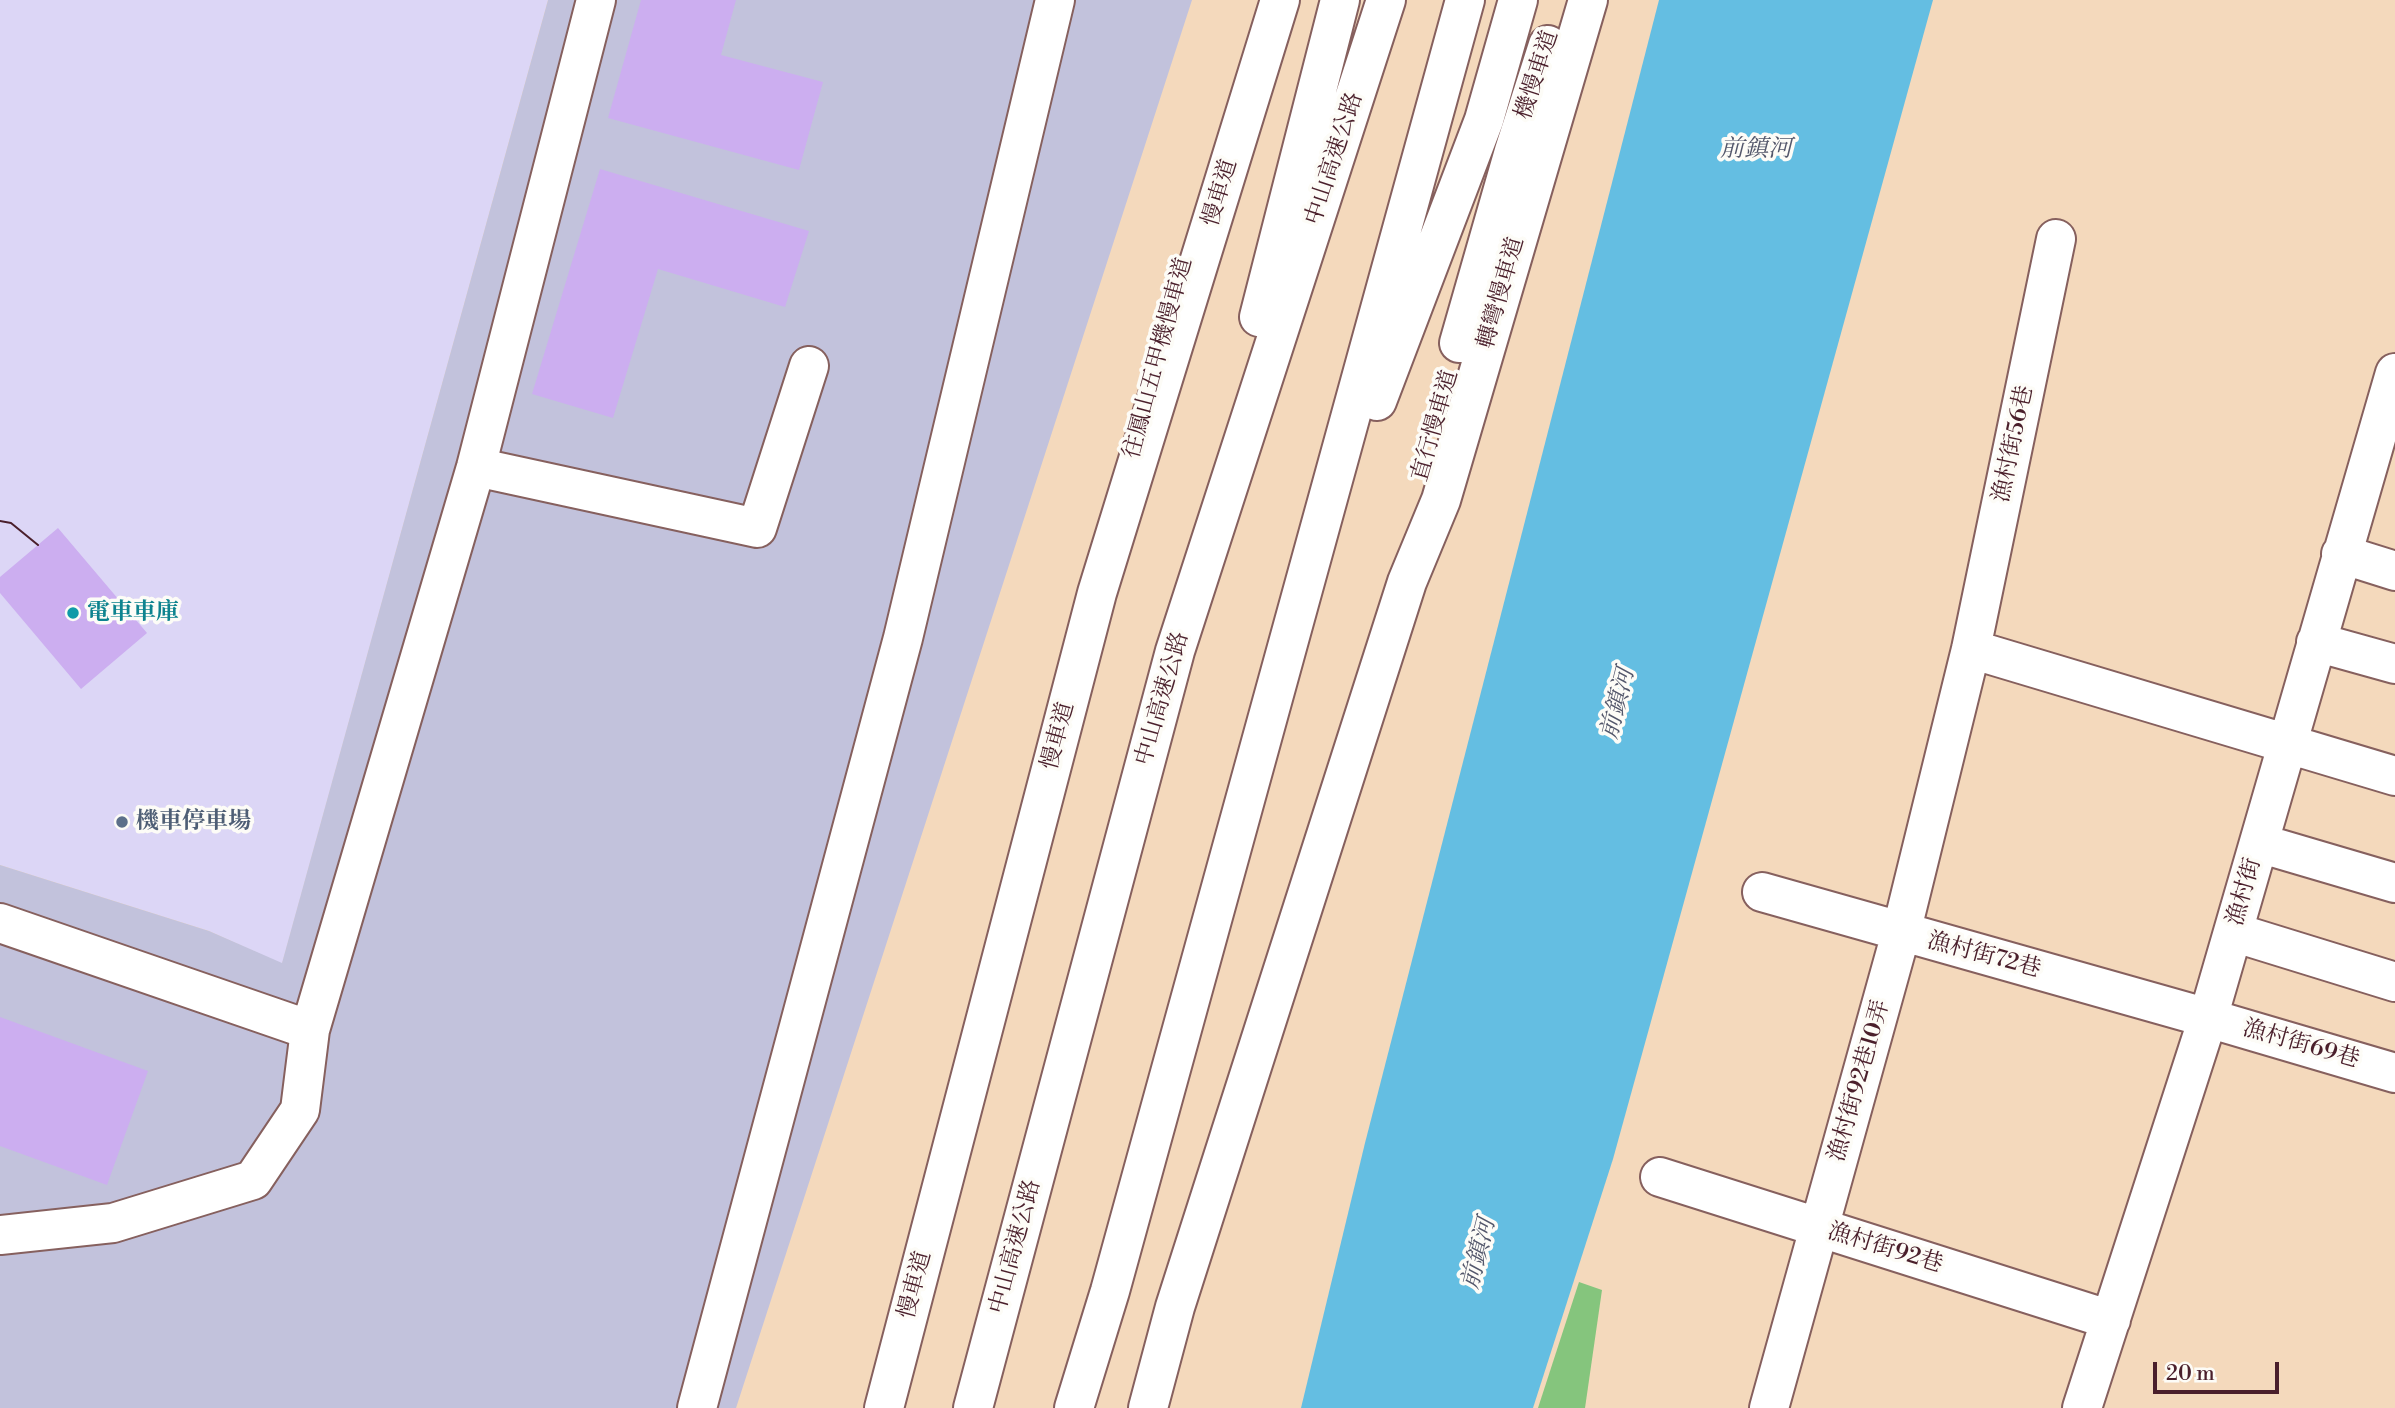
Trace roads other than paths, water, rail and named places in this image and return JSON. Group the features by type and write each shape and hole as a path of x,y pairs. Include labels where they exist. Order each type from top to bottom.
{"main road":[{"path":"0,1235 113,1223 253,1180 300,1110 310,1030 476,467 596,0"},
{"path":"697,1408 903,638 1055,0"},
{"name":"往鳳山五甲機慢車道","path":"1097,593 1255,0"},
{"name":"慢車道","path":"884,1408 1097,593 1280,0"},
{"path":"1175,650 1340,0"},
{"name":"中山高速公路","path":"973,1408 1175,650 1386,0"},
{"path":"1074,1408 1110,1291 1465,0"},
{"path":"1294,622 1484,120 1518,0"},
{"name":"機慢車道","path":"1514,151 1563,0"},
{"name":"轉彎慢車道","path":"1407,583 1441,500 1588,0"},
{"name":"直行慢車道","path":"1407,583 1416,495 1514,151"},
{"name":"漁村街56巷","path":"1901,933 1971,649 2056,239"},
{"path":"476,467 757,528 809,366"},
{"name":"漁村街","path":"2082,1408 2208,1018 2341,554 2386,435 2395,373"},
{"path":"2341,554 2395,571"},
{"path":"1148,1408 1175,1307 1407,583"},
{"path":"2316,642 2395,664"},
{"path":"1971,649 2395,776"},
{"path":"2259,843 2395,883"},
{"name":"漁村街72巷","path":"1762,892 2208,1018"},
{"path":"0,923 310,1030"},
{"path":"2233,932 2395,982"},
{"name":"漁村街92巷10弄","path":"1769,1408 1901,933"},
{"name":"漁村街69巷","path":"2208,1018 2395,1073"},
{"name":"漁村街92巷","path":"1660,1177 2111,1320"}],"water":[{"name":"前鎮河","path":"1659,0 1933,0 1613,1159 1533,1408 1301,1408 1365,1143"}],"tram line":[{"path":"0,521 11,523 38,545"}],"place":[{"name":"電車車庫","path":"73,613"},
{"name":"機車停車場","path":"122,822"}]}
